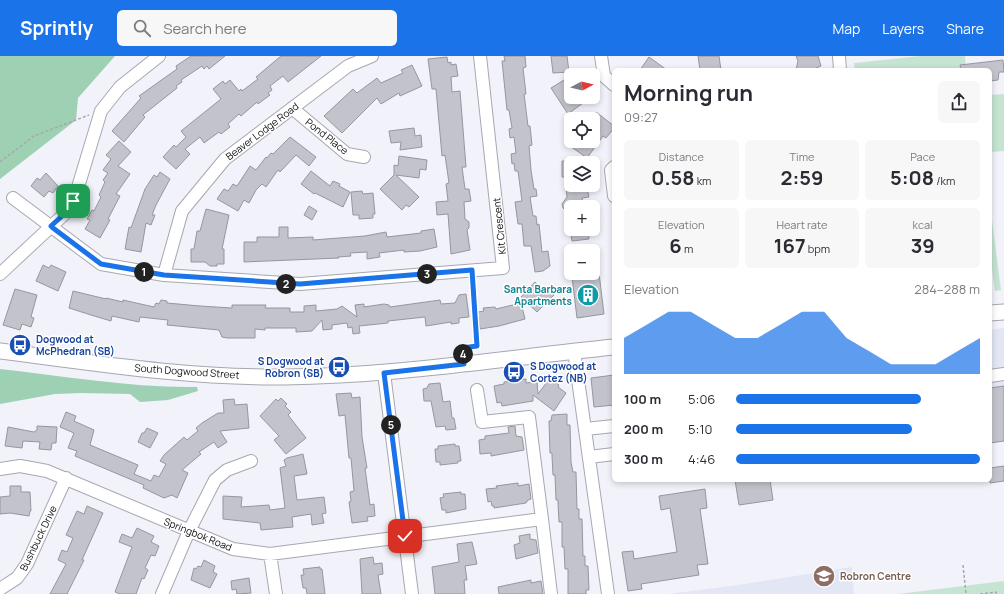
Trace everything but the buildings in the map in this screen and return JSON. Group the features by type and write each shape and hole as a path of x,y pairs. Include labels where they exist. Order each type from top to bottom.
{"main road":[{"path":"992,313 1004,312"},
{"name":"South Dogwood Street","path":"0,351 111,365 202,374 283,377 384,373 612,347"}],"street":[{"path":"0,274 72,207 101,111 120,87 158,56"},
{"name":"Beaver Lodge Road","path":"164,275 182,211 224,159 348,66 372,56"},
{"name":"Kit Crescent","path":"13,198 101,264 164,275 300,284 503,268 480,56"},
{"path":"601,56 604,76 612,83"},
{"path":"839,56 840,68"},
{"name":"Pond Place","path":"292,108 347,154 364,157"},
{"path":"612,169 612,179"},
{"path":"574,351 608,594"},
{"path":"384,373 412,594"},
{"path":"992,376 1004,374"},
{"path":"477,390 482,422 528,417 551,594"},
{"path":"585,429 612,426"},
{"path":"589,457 612,454"},
{"path":"162,594 189,530 215,480 227,470 251,461"},
{"name":"Springbok Road","path":"0,469 20,466 47,471 233,549 270,554 542,519"},
{"name":"Bushbuck Drive","path":"0,589 17,578 27,564 66,478"},
{"path":"270,554 276,594"}],"path":[{"path":"0,162 34,136 101,111"},
{"path":"464,364 462,348 477,346 472,270"},
{"path":"963,565 966,594"},
{"path":"980,594 996,592 996,594"}],"shaded area":[{"path":"1004,328 1004,417 992,418 992,330"},
{"name":"Robron Centre","path":"852,567 854,594 668,594 738,585"}],"green space":[{"path":"0,56 115,56 78,98 76,120 0,179"},
{"path":"921,56 965,56 966,68 855,68 854,63"},
{"path":"1004,94 1004,151 992,152 992,95"},
{"path":"992,220 1001,290 995,291 992,270"},
{"path":"0,369 123,384 197,387 198,391 168,400 140,402 130,394 81,393 55,394 0,404"},
{"path":"1004,581 1004,594 898,594"}],"place":[{"name":"Santa Barbara Apartments","path":"588,295"},
{"name":"Dogwood at McPhedran (SB)","path":"20,345"},
{"name":"S Dogwood at Robron (SB)","path":"339,367"},
{"name":"S Dogwood at Cortez (NB)","path":"514,372"},
{"name":"Robron Centre","path":"824,576"}],"route":[{"path":"73,201 72,207 51,226 53,228 101,264 164,275 300,284 472,270 477,346 462,348 464,364 384,373 405,536"}]}
